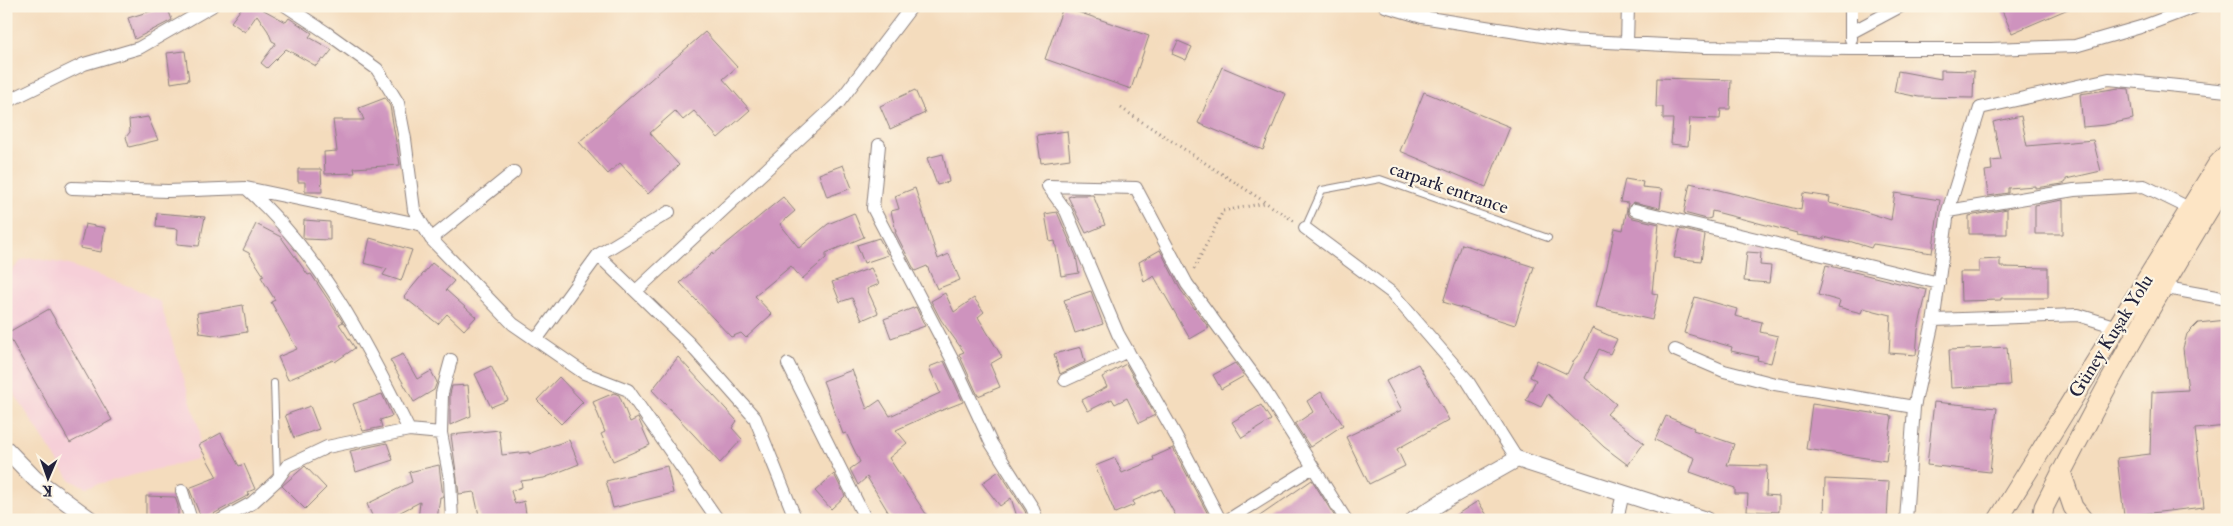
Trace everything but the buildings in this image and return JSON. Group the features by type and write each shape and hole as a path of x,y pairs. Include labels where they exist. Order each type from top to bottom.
{"main road":[{"name":"Güney Kuşak Yolu","path":"1998,520 2217,164 2227,154"},
{"name":"Güney Kuşak Yolu","path":"2042,520 2044,507 2061,472 2161,287 2227,180"},
{"path":"2061,472 2073,507 2083,520"}],"street":[{"path":"6,102 84,64 140,48 212,6"},
{"path":"286,6 327,32 376,69 398,103 405,139 414,210 431,239 513,324 584,373 628,390 718,520"},
{"path":"636,290 838,102 912,6"},
{"path":"1385,6 1422,17 1566,40 1705,47 1850,49 1992,49 2075,46 2144,26 2197,6"},
{"path":"1627,42 1628,6"},
{"path":"1850,49 1852,6"},
{"path":"1852,32 1901,6"},
{"path":"1906,520 1914,407 1934,320 1948,211 1980,108 2109,79 2227,91"},
{"path":"879,145 873,208 953,361 991,443 1032,507 1037,520"},
{"path":"431,239 514,172"},
{"path":"1220,520 1176,436 1118,334 1066,211 1048,186 1136,188 1187,284 1262,388 1346,520"},
{"path":"1948,211 2074,190 2144,186 2191,208"},
{"path":"72,188 168,191 246,188 423,225"},
{"path":"246,188 268,207 318,267 364,339 409,430"},
{"path":"1634,210 1939,283"},
{"path":"536,340 598,255 668,212"},
{"path":"1305,228 1392,293 1467,380 1517,459 1706,520"},
{"path":"598,255 688,342 755,418 796,520"},
{"path":"2161,287 2227,299"},
{"path":"1934,320 2078,315 2118,327"},
{"path":"1675,350 1724,371 1776,384 1914,407"},
{"path":"1065,380 1128,351"},
{"path":"451,360 442,393 441,433 450,479 452,520"},
{"path":"788,364 866,520"},
{"path":"221,520 252,503 277,480 287,466 327,447 409,430 441,433"},
{"path":"6,449 35,479 91,520"},
{"path":"1414,520 1443,500 1517,459"},
{"path":"1228,520 1313,467"},
{"path":"182,491 191,520"},
{"path":"1617,520 1623,493"}],"lane":[{"name":"carpark entrance","path":"1305,228 1322,190 1380,179 1548,238"},
{"path":"274,383 277,480"}],"path":[{"path":"1121,108 1305,228"},
{"path":"1187,284 1223,211 1267,203"}],"shaded area":[{"path":"32,258 66,264 134,288 160,302 200,431 197,459 86,487 70,480 6,381 6,277 22,260"}]}
